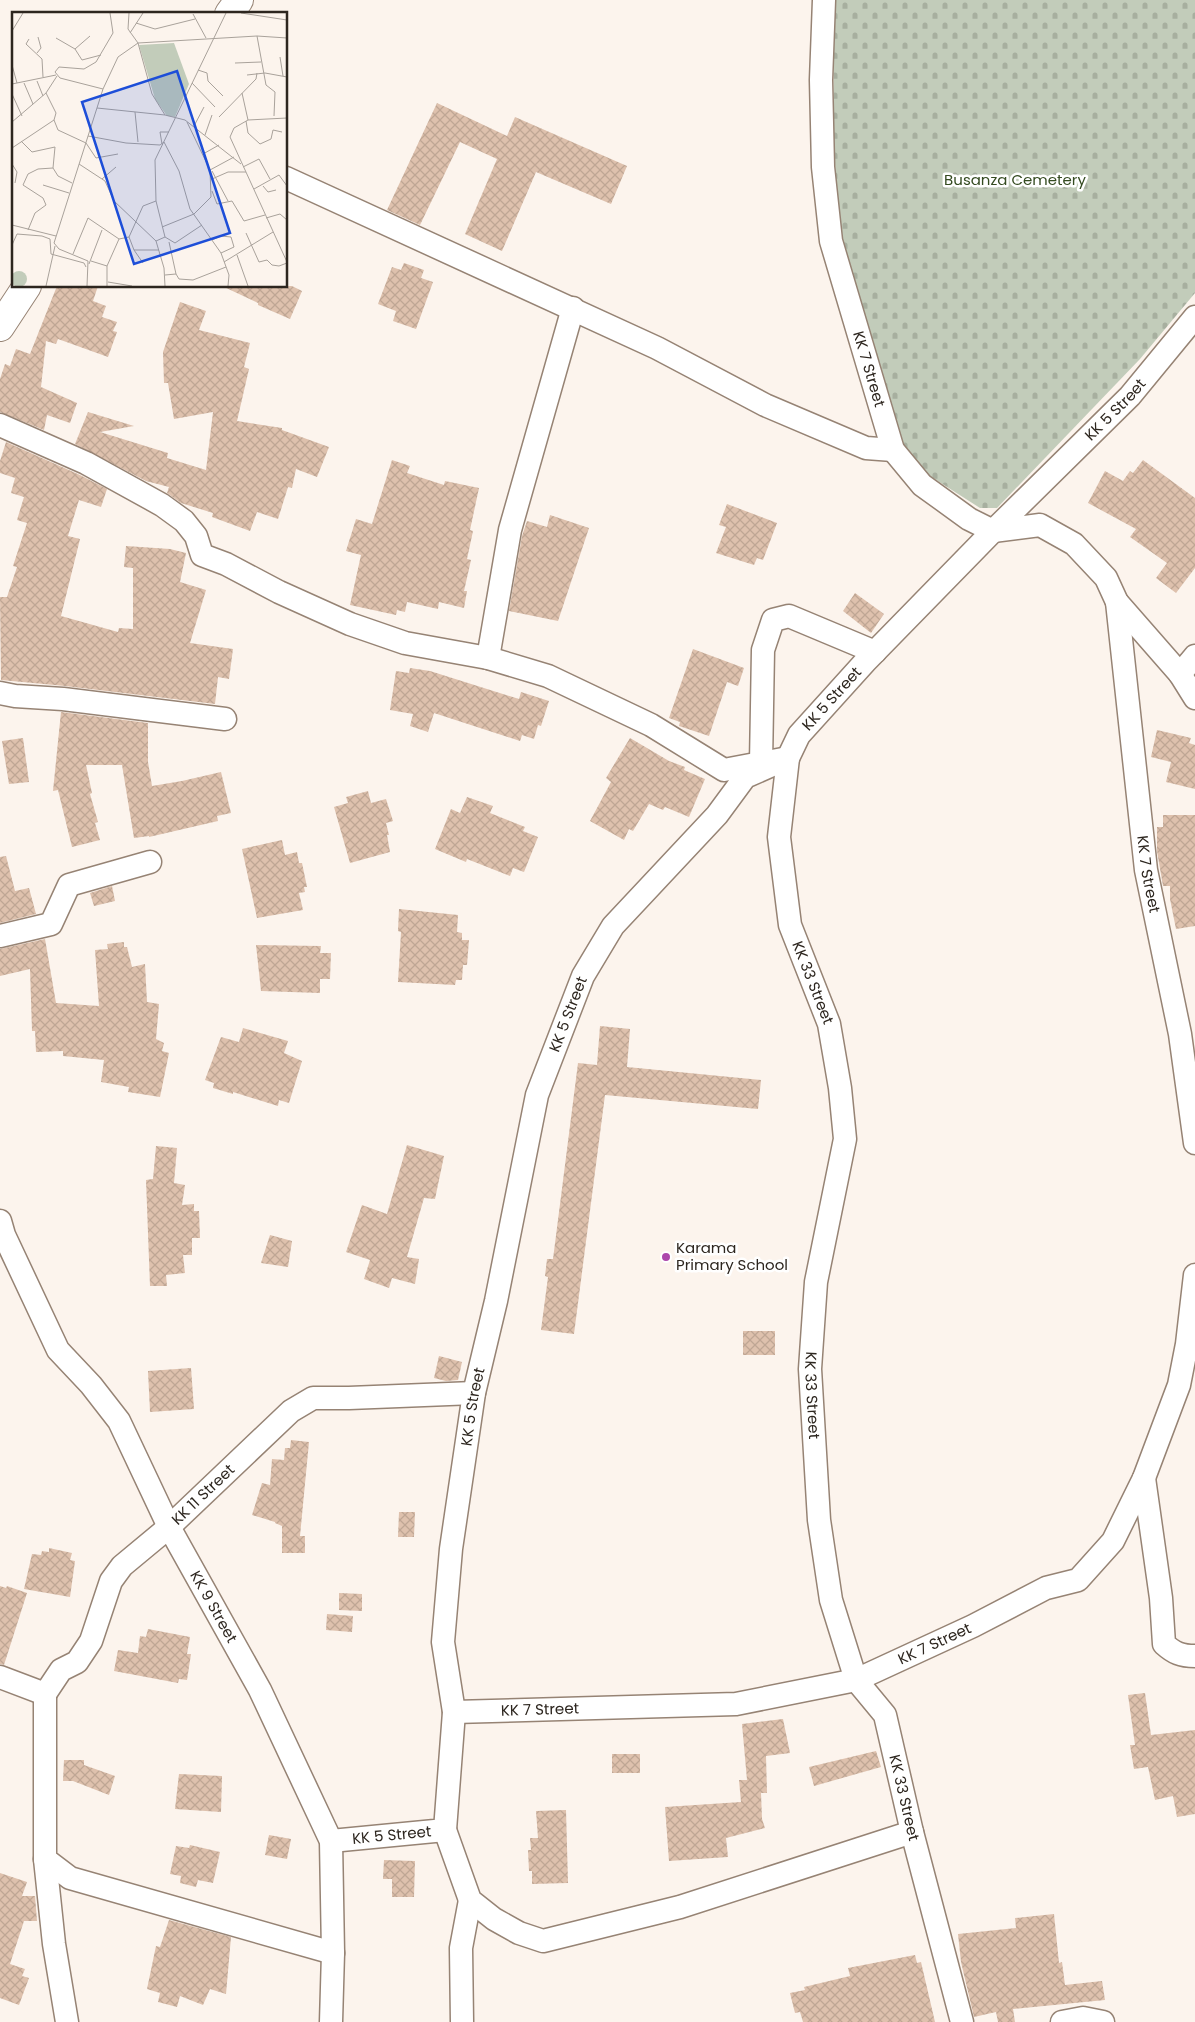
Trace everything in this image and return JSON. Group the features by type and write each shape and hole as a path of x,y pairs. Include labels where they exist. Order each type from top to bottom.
{"main road":[{"path":"230,12 239,0"},
{"path":"0,327 26,288"}],"street":[{"name":"KK 7 Street","path":"824,0 821,80 823,167 831,241 893,450 922,485 969,520 993,531 1040,526 1074,544 1106,578 1117,602 1180,674 1195,698"},
{"path":"288,179 463,260 573,308 657,348 765,405 866,448 893,450"},
{"path":"488,658 510,530 573,308"},
{"name":"KK 5 Street","path":"331,1841 445,1830 454,1712 442,1642 451,1549 474,1393 496,1301 536,1095 583,976 613,926 717,815 745,777 788,758 799,735 875,652 993,531 1130,396 1195,318"},
{"path":"0,425 86,463 162,505 184,521 196,536 202,555 226,564 279,592 350,624 405,643 488,658 548,676 650,725 724,770 788,758"},
{"name":"KK 7 Street","path":"1117,602 1146,870 1188,1033 1195,1143"},
{"path":"761,763 764,650 773,620 790,616 875,652"},
{"path":"1180,674 1195,656"},
{"path":"0,693 225,719"},
{"name":"KK 33 Street","path":"788,758 779,837 790,925 829,1024 840,1088 845,1139 816,1282 810,1369 822,1538 831,1600 856,1680 885,1715 912,1832 962,2022"},
{"path":"0,936 51,924 69,885 150,862"},
{"name":"KK 9 Street","path":"0,1221 4,1235 58,1350 91,1385 119,1422 169,1527 260,1690 331,1841 334,1953 331,2022"},
{"name":"KK 7 Street","path":"454,1712 736,1704 856,1680 973,1626 1046,1588 1078,1580 1114,1542 1144,1478 1191,1344 1195,1275"},
{"name":"KK 11 Street","path":"45,1694 61,1670 76,1662 91,1641 111,1582 122,1566 169,1527 290,1411 313,1398 474,1393"},
{"path":"1144,1478 1161,1598 1164,1644 1174,1653 1184,1656 1195,1656"},
{"path":"0,1677 45,1694 45,1859 54,1944 67,2022"},
{"path":"445,1830 470,1900 461,1948 462,2022"},
{"path":"470,1900 494,1919 519,1933 542,1941 680,1906 912,1832"},
{"path":"45,1859 70,1878 334,1953"},
{"path":"1062,2022 1082,2018 1103,2022"}],"green space":[{"name":"Busanza Cemetery","path":"833,0 1195,0 1195,293 1140,359 997,508 980,508 919,469 898,435 838,230 834,141"}],"building":[{"path":"437,103 507,136 515,117 627,166 611,204 536,172 502,251 465,234 497,159 460,142 420,225 387,210"},
{"path":"404,263 424,270 421,278 433,282 416,329 393,321 396,311 378,304 392,267 401,270"},
{"path":"288,286 292,286 302,291 290,319 258,305 258,303 226,288 288,288"},
{"path":"56,288 97,288 93,301 106,306 102,317 117,322 113,331 117,332 108,357 58,339 56,344 46,341 41,387 77,403 70,423 47,415 44,430 0,412 0,379 5,364 10,366 16,349 30,354"},
{"path":"180,302 206,311 199,330 250,343 244,367 249,369 237,421 282,428 282,430 329,447 317,477 296,469 292,488 288,487 278,519 257,512 250,531 212,517 213,513 181,503 167,493 169,487 146,481 75,444 88,412 134,426 100,432 168,453 167,458 206,470 213,412 174,419 168,383 164,383 163,352"},
{"path":"6,442 107,489 101,507 79,500 68,536 80,539 61,616 118,632 119,628 133,629 133,568 124,567 126,546 170,549 186,553 180,582 206,590 190,643 233,649 229,679 218,677 215,704 1,680 0,597 7,597 17,567 13,566 27,523 17,520 24,497 11,493 15,478 0,473 0,461"},
{"path":"392,460 410,466 407,473 444,485 445,481 479,488 470,530 473,531 467,559 471,560 464,591 467,591 464,608 439,602 438,609 407,602 405,612 397,610 396,615 350,605 361,555 346,551 356,519 372,524"},
{"path":"1143,460 1195,498 1195,568 1176,593 1156,578 1167,563 1130,537 1136,529 1088,503 1105,471 1123,481 1130,471 1133,473"},
{"path":"727,504 777,523 763,560 757,558 754,565 716,553 726,527 719,525"},
{"path":"550,515 589,528 558,621 509,611 522,536 527,521 547,527"},
{"path":"855,593 884,614 871,633 843,611"},
{"path":"693,649 744,668 738,686 727,682 709,736 679,726 680,722 669,718"},
{"path":"410,668 430,671 519,699 521,692 549,701 541,726 538,725 534,739 522,735 520,741 434,713 428,732 410,726 413,714 390,710 396,671 409,673"},
{"path":"61,712 148,723 148,762 152,786 221,772 231,813 217,816 218,821 149,837 134,838 122,765 86,765 92,793 90,794 98,822 95,823 100,840 72,847 58,790 53,791"},
{"path":"1157,730 1191,738 1189,743 1195,745 1195,789 1166,782 1171,762 1151,757"},
{"path":"23,738 29,782 9,784 2,741"},
{"path":"630,738 669,761 685,767 684,770 705,779 689,817 665,807 663,810 649,804 633,831 629,829 624,840 590,821 611,782 606,778"},
{"path":"368,791 371,803 386,799 393,821 386,823 390,852 350,863 334,807 348,803 346,797"},
{"path":"467,797 493,806 490,813 525,827 523,831 538,837 524,872 513,868 510,876 467,859 466,862 435,849 451,809 460,813"},
{"path":"1163,815 1195,815 1195,926 1176,929 1170,899 1170,886 1163,886 1157,851 1157,827 1163,827"},
{"path":"282,840 285,855 297,852 299,863 302,863 307,887 304,887 305,892 299,893 303,910 257,918 242,849"},
{"path":"6,856 15,891 29,888 36,914 0,923 0,857"},
{"path":"112,886 115,901 94,906 90,893"},
{"path":"399,909 458,915 457,932 462,933 462,940 469,940 467,965 463,965 462,980 456,980 455,985 398,982 401,932 398,931"},
{"path":"45,939 56,1003 99,1006 95,950 108,949 107,944 124,942 124,947 127,947 132,967 145,964 147,1002 159,1004 156,1039 164,1043 162,1051 169,1053 160,1097 128,1092 129,1087 101,1082 104,1060 63,1056 63,1051 36,1052 35,1031 32,1031 30,969 0,976 0,949"},
{"path":"256,945 321,946 320,953 331,953 330,979 320,979 320,993 261,991"},
{"path":"600,1026 630,1029 627,1067 761,1080 758,1109 605,1095 574,1334 541,1330 548,1277 545,1276 547,1259 553,1259 578,1063 597,1065"},
{"path":"243,1028 288,1041 284,1053 302,1061 289,1103 279,1100 278,1106 233,1092 233,1094 213,1088 214,1083 205,1080 221,1037 239,1042"},
{"path":"407,1145 444,1156 435,1199 424,1198 407,1257 419,1259 415,1284 392,1278 389,1288 364,1279 370,1260 346,1252 362,1205 387,1214"},
{"path":"156,1146 177,1148 174,1183 185,1185 182,1205 194,1204 194,1211 199,1211 200,1238 192,1238 192,1255 183,1255 185,1273 166,1275 167,1286 150,1286 146,1180 153,1179"},
{"path":"270,1235 292,1241 288,1267 261,1263"},
{"path":"743,1331 775,1331 775,1355 743,1355"},
{"path":"439,1356 462,1362 458,1380 446,1381 434,1378"},
{"path":"191,1368 194,1409 150,1412 148,1371"},
{"path":"291,1440 309,1442 300,1536 305,1536 305,1553 282,1553 282,1526 252,1515 262,1483 270,1485 272,1459 284,1460 285,1448 290,1448"},
{"path":"399,1512 415,1512 414,1537 398,1537"},
{"path":"49,1548 72,1553 70,1560 75,1561 70,1597 24,1589 32,1554 41,1555 42,1551 49,1552"},
{"path":"0,1586 6,1588 7,1586 27,1593 4,1665 0,1664"},
{"path":"339,1593 362,1594 362,1611 339,1610"},
{"path":"327,1614 353,1616 352,1632 326,1630"},
{"path":"148,1629 190,1637 187,1654 191,1654 187,1680 179,1679 178,1683 114,1671 118,1650 138,1653 140,1636 146,1637"},
{"path":"1145,1693 1151,1735 1195,1730 1195,1814 1177,1817 1173,1796 1155,1800 1148,1767 1134,1769 1130,1745 1135,1745 1128,1695"},
{"path":"783,1719 790,1753 766,1756 767,1793 761,1793 762,1819 765,1828 726,1838 728,1857 669,1861 665,1807 741,1802 739,1780 747,1780 742,1724"},
{"path":"876,1751 881,1767 814,1786 809,1767"},
{"path":"612,1754 640,1754 640,1773 612,1773"},
{"path":"64,1760 84,1760 84,1765 115,1776 109,1795 73,1781 63,1781"},
{"path":"179,1774 222,1776 221,1812 175,1809"},
{"path":"566,1810 568,1883 532,1884 532,1871 529,1871 528,1850 531,1850 530,1838 538,1838 536,1811"},
{"path":"269,1835 291,1839 287,1859 265,1855"},
{"path":"190,1845 220,1852 213,1883 198,1880 196,1887 180,1883 181,1876 170,1874 176,1846 189,1848"},
{"path":"384,1860 415,1861 414,1897 392,1897 392,1879 383,1879"},
{"path":"0,1873 27,1882 22,1896 35,1896 37,1921 24,1921 10,1964 25,1969 22,1976 29,1978 19,2005 0,1998"},
{"path":"1054,1914 1059,1963 1062,1962 1065,1985 1102,1981 1105,2000 1013,2009 1015,2022 998,2022 996,2012 974,2017 961,1962 958,1934 1016,1928 1015,1918"},
{"path":"169,1920 231,1937 226,1994 210,1989 203,2005 180,1996 177,2007 158,2002 160,1993 147,1989 156,1946 160,1947"},
{"path":"915,1955 917,1963 921,1962 935,2022 803,2022 800,2012 795,2013 790,1993 805,1990 804,1987 850,1976 848,1968"}],"place":[{"name":"Karama Primary School","path":"666,1257"}]}
